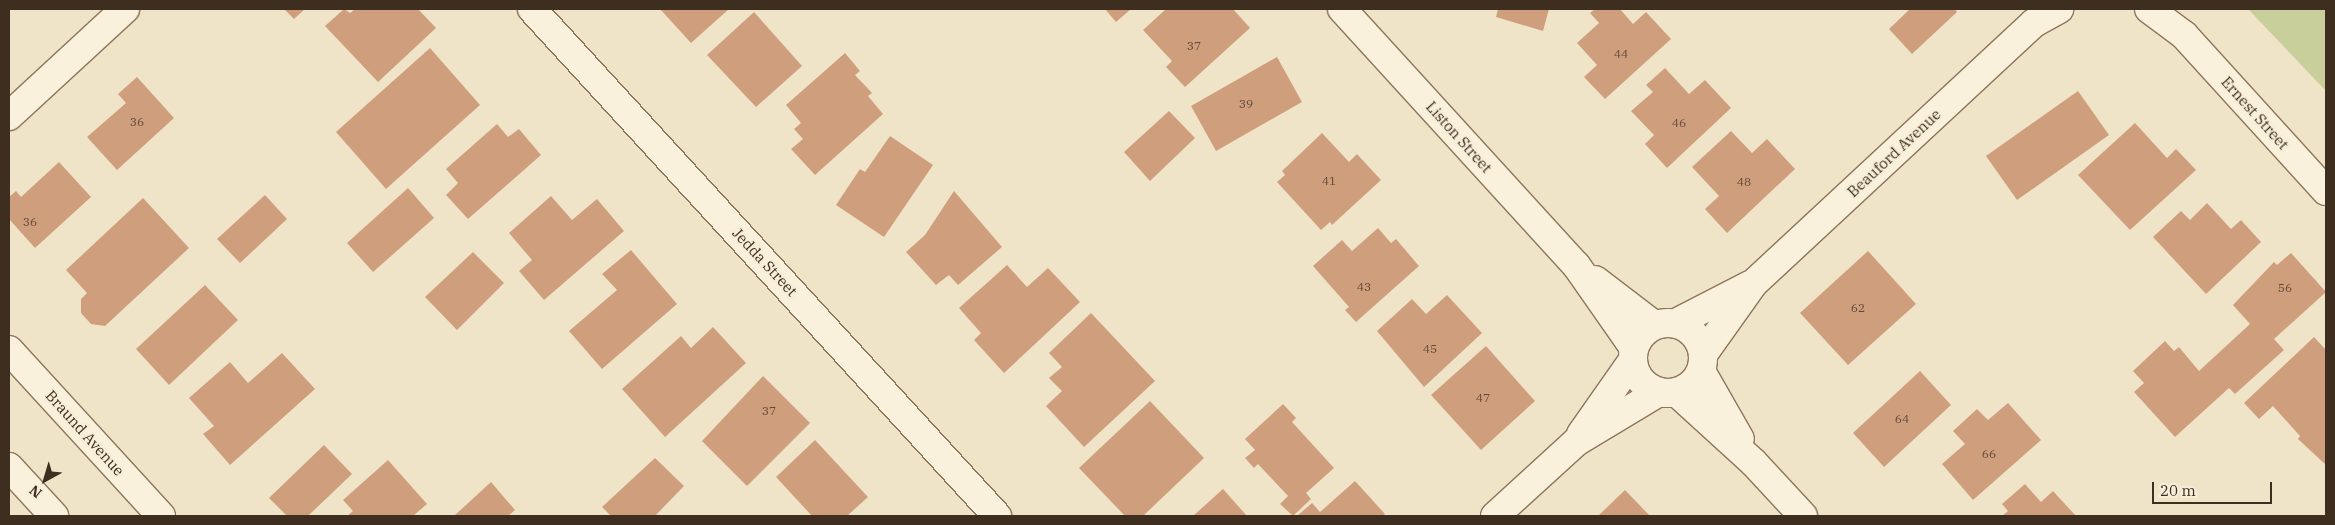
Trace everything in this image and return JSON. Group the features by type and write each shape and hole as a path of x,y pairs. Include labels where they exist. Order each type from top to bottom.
{"street":[{"path":"9,116 126,9"},
{"name":"Jedda Street","path":"532,9 997,516"},
{"name":"Liston Street","path":"1342,9 1576,266 1633,354"},
{"name":"Beauford Avenue","path":"1702,362 1754,283 2039,16 2059,9"},
{"name":"Ernest Street","path":"2149,9 2184,35 2326,191"},
{"name":"Ernest Street","path":"2169,9 2184,35"},
{"name":"Liston Street","path":"1576,266 1665,324"},
{"name":"Beauford Avenue","path":"1665,324 1754,283"},
{"path":"1576,442 1633,354 1638,338 1665,324 1694,333 1702,362 1754,463"},
{"name":"Braund Avenue","path":"9,350 161,516"},
{"path":"1633,354 1641,381 1668,392 1754,463 1803,516"},
{"path":"1495,516 1576,442 1668,392 1696,380 1702,362"},
{"path":"9,467 54,516"}],"green space":[{"path":"2248,9 2326,9 2326,91"}],"building":[{"path":"284,9 305,9 294,19"},
{"path":"344,9 350,13 355,9 418,9 436,28 378,82 325,26"},
{"path":"660,9 729,9 691,43"},
{"path":"1105,9 1131,9 1116,22"},
{"path":"1166,9 1233,9 1250,28 1185,87 1166,67 1172,61 1143,30"},
{"path":"1498,9 1549,9 1543,31 1496,17"},
{"path":"1595,9 1620,9 1633,24 1646,12 1671,39 1605,99 1584,77 1597,65 1577,43 1599,23 1590,13"},
{"path":"1910,9 1955,9 1957,12 1912,54 1889,29"},
{"path":"754,12 802,66 756,107 707,55"},
{"path":"430,48 480,105 386,189 336,132"},
{"path":"845,53 860,71 855,75 872,93 868,96 883,114 815,175 791,149 803,139 794,129 801,123 786,105"},
{"path":"1277,57 1302,102 1216,151 1191,106"},
{"path":"1665,68 1689,94 1705,80 1731,108 1667,168 1645,144 1654,135 1631,111 1653,92 1646,85"},
{"path":"137,77 174,118 117,170 87,137 126,103 118,94"},
{"path":"2078,91 2109,135 2017,200 1986,156"},
{"path":"1169,111 1195,138 1150,181 1124,152"},
{"path":"2135,123 2167,158 2176,149 2196,170 2130,230 2078,175"},
{"path":"497,124 508,137 519,129 541,155 468,219 446,195 458,183 446,169"},
{"path":"1731,131 1752,153 1767,139 1795,169 1727,233 1705,209 1719,196 1692,167"},
{"path":"1322,133 1349,162 1357,154 1381,180 1332,225 1330,222 1321,230 1277,182 1285,175 1282,171"},
{"path":"890,136 933,165 884,237 836,205 860,169 865,172"},
{"path":"59,162 91,197 35,248 9,219 9,197 16,191 21,197"},
{"path":"408,188 434,218 373,272 347,243"},
{"path":"954,191 1002,247 958,285 949,275 936,285 906,252 925,235"},
{"path":"265,195 287,219 240,263 217,239"},
{"path":"551,196 572,220 597,199 624,231 544,300 519,271 532,260 509,233"},
{"path":"143,198 189,248 105,326 91,324 81,313 81,299 87,293 66,270"},
{"path":"2207,203 2231,229 2241,220 2261,242 2206,294 2153,237 2181,211 2190,220"},
{"path":"1378,228 1391,243 1396,239 1419,266 1356,322 1345,310 1349,307 1313,266 1342,240 1352,251"},
{"path":"631,250 677,304 602,369 569,331 617,290 602,274"},
{"path":"1868,251 1916,304 1848,365 1800,313"},
{"path":"473,252 504,283 457,330 425,297"},
{"path":"2291,253 2326,292 2274,339 2284,350 2235,394 2229,388 2175,437 2134,392 2144,383 2133,371 2165,341 2174,351 2179,347 2199,371 2250,324 2233,305 2274,262 2277,265"},
{"path":"1007,265 1027,287 1048,268 1080,302 1004,373 974,340 981,333 959,308"},
{"path":"205,285 238,320 169,385 136,349"},
{"path":"1447,295 1482,333 1424,387 1377,331 1412,299 1426,314"},
{"path":"1091,313 1155,381 1084,447 1046,406 1062,391 1049,378 1062,367 1049,353"},
{"path":"713,327 746,363 665,437 622,389 681,336 691,348"},
{"path":"2314,337 2326,350 2326,465 2298,439 2300,436 2273,406 2259,419 2244,403"},
{"path":"1486,346 1535,401 1481,450 1431,395"},
{"path":"282,353 315,389 230,465 203,434 214,426 189,398 230,362 248,383"},
{"path":"1920,371 1951,405 1884,467 1853,433"},
{"path":"763,376 810,423 747,486 702,441"},
{"path":"1150,401 1204,458 1143,516 1125,516 1079,468"},
{"path":"2008,403 2041,440 1973,500 1942,464 1965,444 1953,431 1977,409 1988,420"},
{"path":"1283,404 1296,418 1292,422 1334,468 1306,493 1311,499 1293,516 1280,504 1288,496 1258,464 1254,468 1245,458 1255,450 1245,439"},
{"path":"815,440 868,497 847,516 812,516 776,477"},
{"path":"324,445 352,474 308,516 287,516 269,498"},
{"path":"655,458 684,486 655,516 611,516 602,507"},
{"path":"388,460 427,504 413,516 347,516 353,511 343,500"},
{"path":"1355,481 1385,514 1382,516 1297,516 1312,503 1320,512"},
{"path":"491,482 515,510 508,516 454,516"},
{"path":"2025,484 2041,502 2053,491 2076,516 2002,516 2008,511 2002,504"},
{"path":"1223,489 1247,516 1193,516"},
{"path":"1625,490 1650,516 1598,516"}]}
